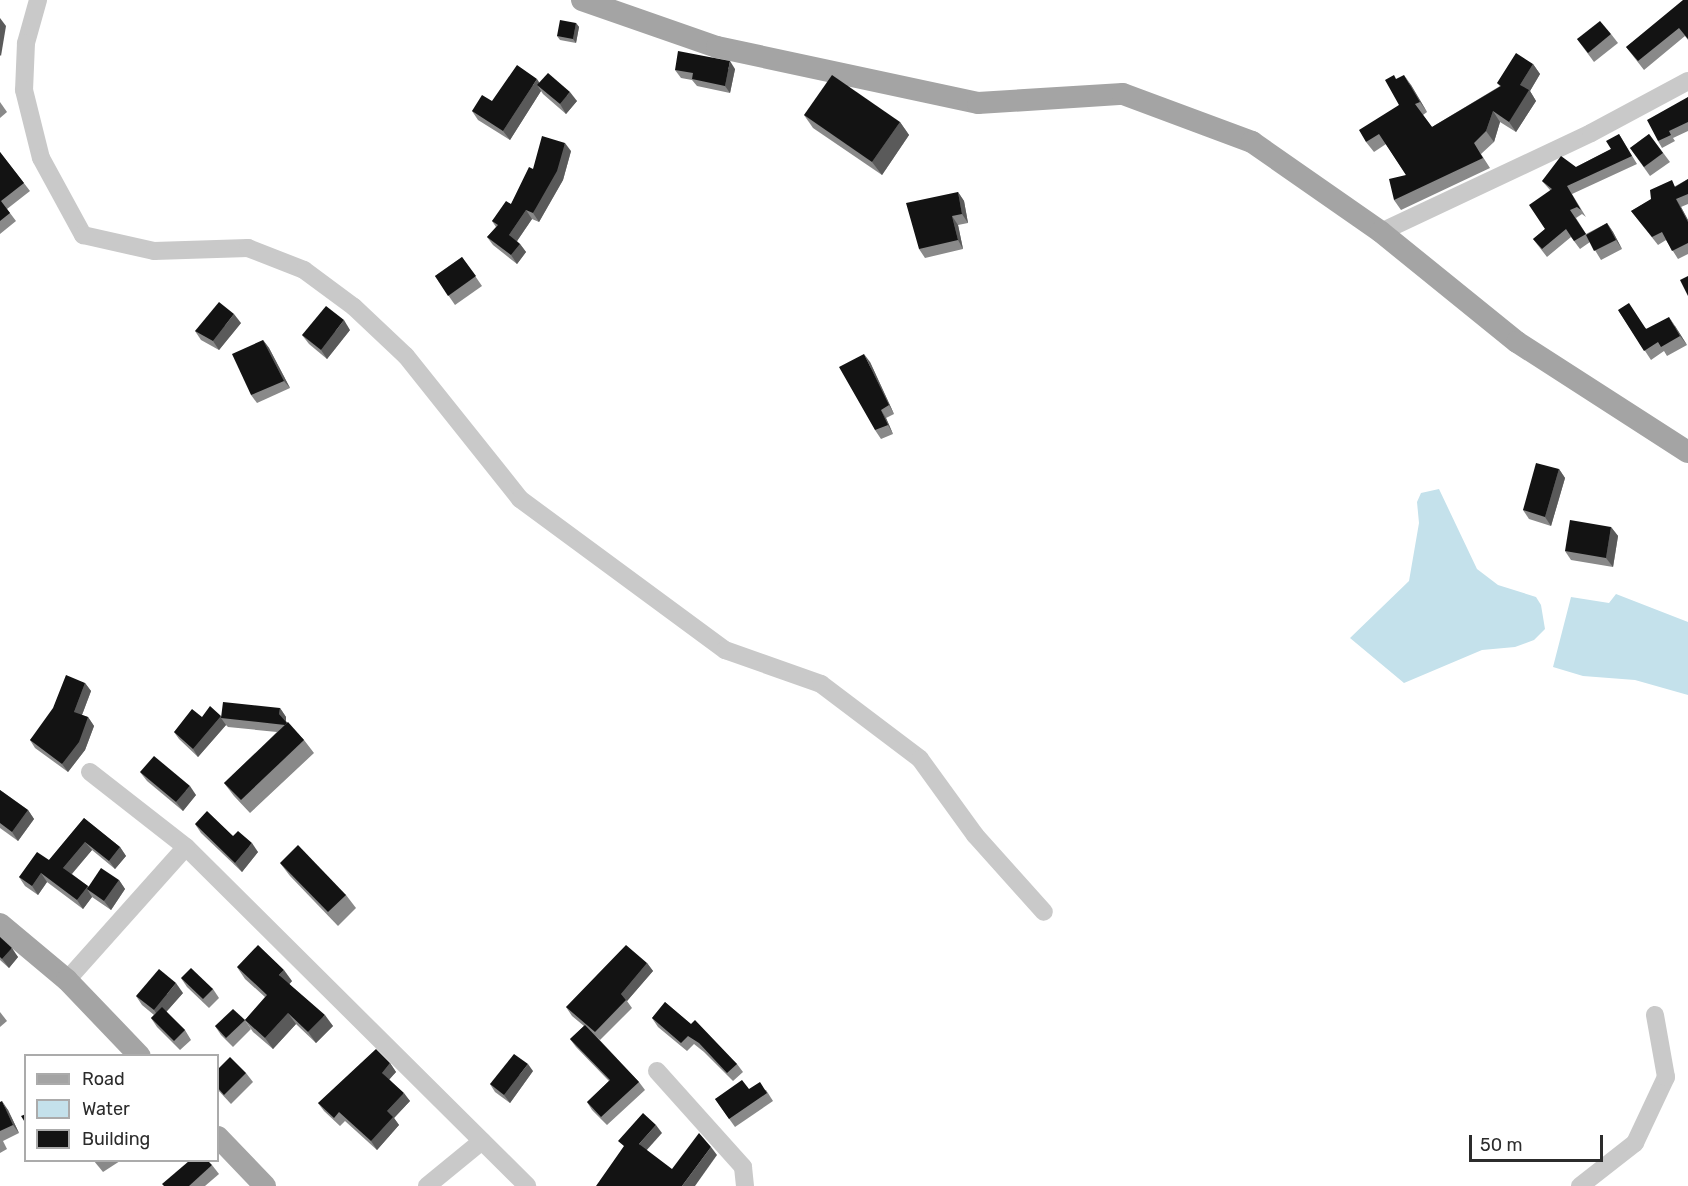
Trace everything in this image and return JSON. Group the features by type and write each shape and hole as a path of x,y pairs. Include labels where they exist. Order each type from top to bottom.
{"main road":[{"path":"582,0 717,47 978,103 1123,94 1252,142 1381,232 1517,342 1688,452"},
{"path":"0,924 67,980 138,1054"},
{"path":"219,1138 265,1186"}],"street":[{"path":"39,0 26,43 24,90 41,158 82,235 154,251 248,248 304,270 354,307 406,356 519,499 725,650 821,684 920,759 975,835 1044,912"},
{"path":"1381,232 1591,133 1688,81"},
{"path":"90,772 186,847 527,1186"},
{"path":"67,980 186,847"},
{"path":"1580,1186 1635,1143 1666,1077 1655,1014"},
{"path":"657,1071 743,1167 745,1186"},
{"path":"427,1186 482,1141"}],"water":[{"path":"1439,489 1477,569 1498,585 1536,597 1541,605 1545,629 1534,640 1515,647 1482,650 1404,683 1350,638 1409,581 1419,523 1417,502 1421,493"},
{"path":"1616,594 1688,622 1688,695 1635,680 1583,676 1553,667 1571,597 1609,603"}],"building":[{"path":"1683,0 1688,0 1688,39 1679,28 1638,61 1626,47"},
{"path":"560,20 576,23 573,39 557,36"},
{"path":"1600,21 1611,34 1588,53 1577,39"},
{"path":"678,51 730,61 725,86 692,79 693,73 675,70"},
{"path":"1516,53 1533,64 1520,85 1529,90 1509,122 1493,111 1486,131 1474,143 1483,158 1394,200 1389,179 1406,175 1379,134 1366,142 1359,130 1399,105 1385,80 1394,75 1396,79 1404,75 1420,102 1415,104 1432,127 1501,86 1497,83"},
{"path":"517,65 537,79 503,131 472,111 482,95 492,101"},
{"path":"548,73 570,92 560,104 537,85"},
{"path":"832,75 900,122 872,162 804,115"},
{"path":"1688,97 1688,122 1669,131 1671,135 1658,141 1647,120"},
{"path":"1619,134 1632,156 1567,186 1581,210 1577,207 1570,210 1586,234 1574,241 1566,229 1542,249 1533,239 1545,229 1529,205 1552,189 1542,181 1561,156 1576,167 1611,149 1606,141"},
{"path":"1649,134 1663,153 1644,167 1630,148"},
{"path":"542,136 565,143 557,171 533,213 526,210 509,235 520,244 511,255 487,237 498,225 492,221 506,201 511,204 529,167 533,169"},
{"path":"0,152 24,183 1,201 10,213 0,221"},
{"path":"1688,179 1688,194 1676,199 1688,222 1688,243 1672,251 1662,232 1652,237 1631,211 1651,199 1650,190 1672,180 1675,187"},
{"path":"958,192 962,214 952,216 958,240 919,249 906,203"},
{"path":"1607,223 1616,240 1594,251 1586,235"},
{"path":"462,257 476,276 448,296 435,276"},
{"path":"1688,276 1688,296 1680,280"},
{"path":"219,302 234,314 213,341 195,331"},
{"path":"1629,303 1646,329 1669,317 1680,336 1661,347 1658,342 1644,351 1618,310"},
{"path":"326,306 344,320 321,350 302,335"},
{"path":"263,340 284,381 251,395 232,354"},
{"path":"864,354 889,405 881,410 888,425 875,430 839,367"},
{"path":"1536,463 1559,469 1545,517 1523,510"},
{"path":"1570,520 1611,527 1606,558 1565,551"},
{"path":"66,675 85,683 74,712 88,717 79,742 62,764 30,740 53,708"},
{"path":"223,702 280,708 279,714 287,723 285,725 221,718"},
{"path":"210,706 221,716 193,749 174,732 192,709 202,717"},
{"path":"288,722 304,740 241,800 224,783"},
{"path":"154,756 190,786 176,802 140,772"},
{"path":"0,790 28,810 12,832 0,823"},
{"path":"207,811 233,836 238,831 252,843 235,863 195,824"},
{"path":"84,818 120,847 109,861 85,842 63,868 88,886 77,900 41,873 32,886 19,877 37,852 49,860"},
{"path":"298,845 346,895 328,912 280,863"},
{"path":"101,868 119,880 104,901 87,889"},
{"path":"0,937 12,948 2,959 0,957"},
{"path":"258,945 284,970 279,975 325,1015 308,1032 288,1013 265,1038 245,1020 267,995 237,967"},
{"path":"626,945 647,963 621,994 626,1000 595,1032 566,1007"},
{"path":"191,968 213,989 203,999 181,978"},
{"path":"159,969 176,983 154,1010 136,996"},
{"path":"665,1002 691,1024 695,1020 737,1064 727,1073 699,1043 688,1036 681,1043 652,1018"},
{"path":"162,1007 185,1030 174,1041 151,1018"},
{"path":"233,1009 245,1020 226,1038 215,1026"},
{"path":"585,1025 639,1082 601,1117 587,1102 610,1080 570,1039"},
{"path":"376,1049 390,1063 382,1073 404,1093 387,1111 393,1117 371,1141 339,1112 334,1118 318,1103"},
{"path":"514,1054 528,1064 504,1095 490,1084"},
{"path":"230,1057 246,1073 224,1095 219,1089 219,1068"},
{"path":"742,1080 749,1089 760,1082 767,1093 729,1119 715,1099"},
{"path":"2,1101 13,1125 0,1131 0,1102"},
{"path":"643,1113 656,1125 639,1144 672,1169 699,1133 711,1147 682,1186 596,1186 624,1146 618,1141"},
{"path":"188,1162 209,1162 212,1165 189,1186 164,1186 162,1184"}]}
